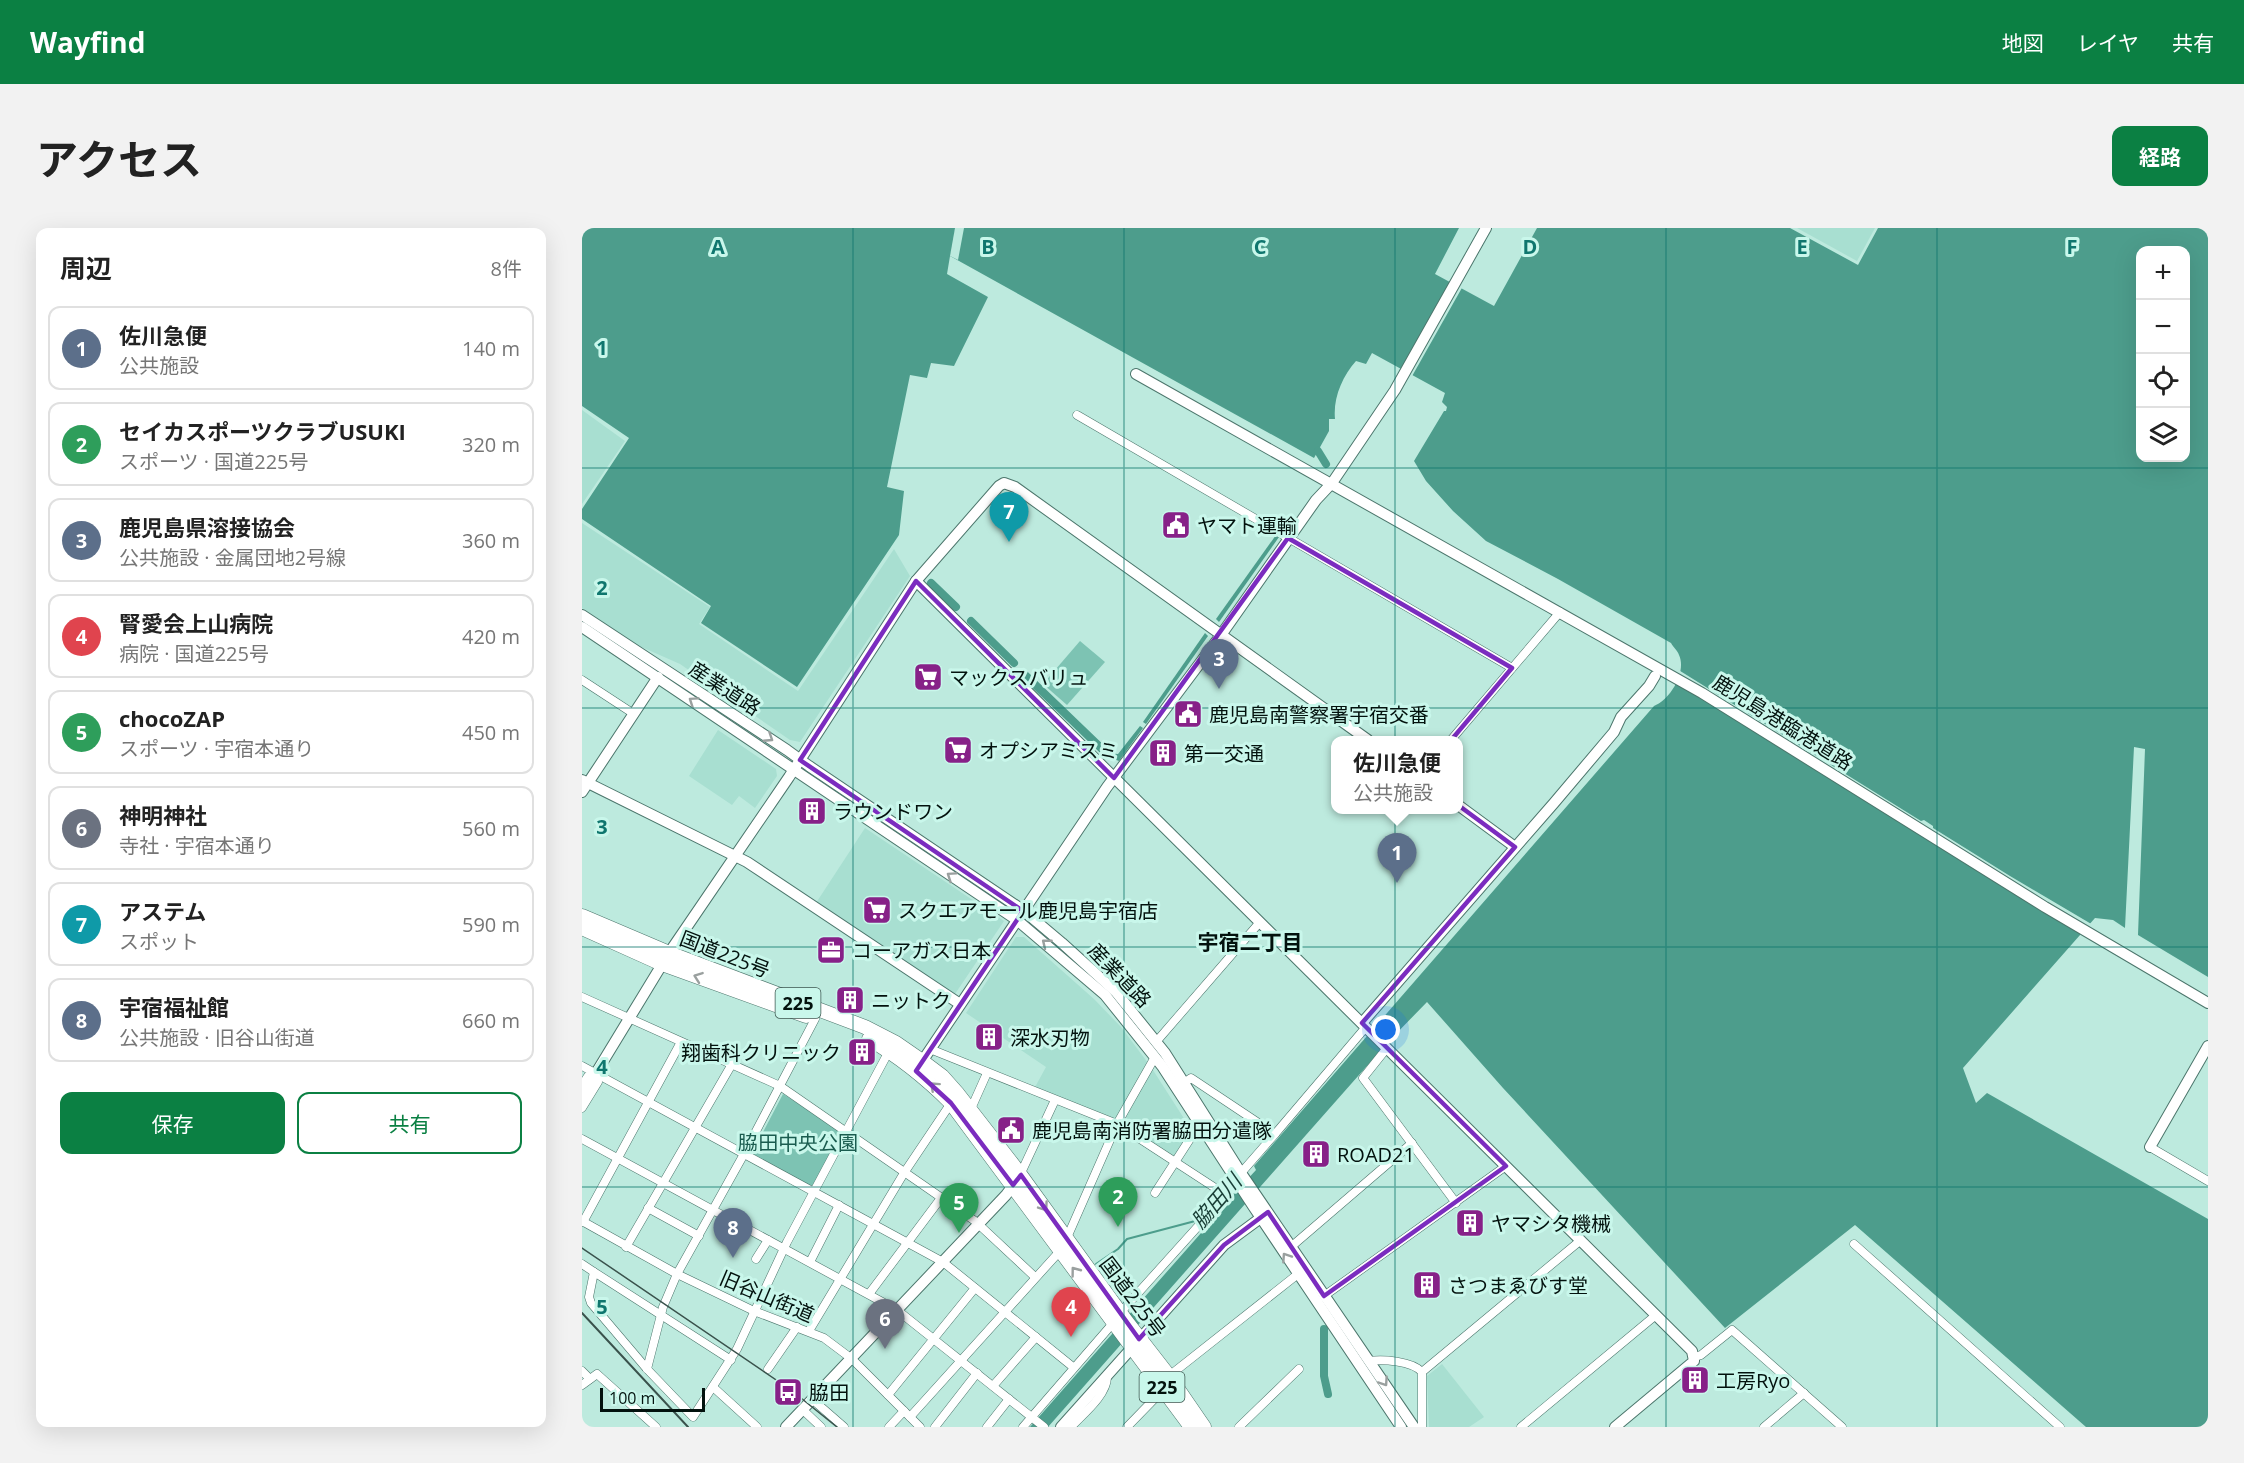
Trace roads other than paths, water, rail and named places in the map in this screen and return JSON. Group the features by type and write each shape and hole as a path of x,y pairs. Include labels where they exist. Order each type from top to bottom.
{"highway":[{"name":"国道225号","path":"582,916 665,958 815,1019 861,1035 889,1051 923,1060 951,1102 1017,1180"},
{"name":"国道225号","path":"584,932 866,1028 923,1060 942,1076 970,1111 1063,1246 1166,1383 1204,1427"},
{"name":"国道225号","path":"1166,1383 1191,1427"}],"street":[{"path":"1226,1195 1117,1124 987,1073 923,1060 1107,787 1221,636 1288,538 1324,490 1332,483 1399,383 1486,228"},
{"name":"鹿児島港臨港道路","path":"1136,374 1653,664 1745,719 1970,861 2208,1003"},
{"path":"1077,415 1512,668"},
{"path":"582,1096 665,958 797,764 916,581 1004,483 1015,487 1361,736"},
{"path":"916,581 1581,1240 1692,1351 1695,1357"},
{"path":"1455,736 1560,612"},
{"name":"産業道路","path":"582,615 1062,943 1116,992 1156,1042 1184,1083 1298,1274 1401,1427"},
{"name":"産業道路","path":"582,627 797,764"},
{"path":"1023,1427 1033,1418 1073,1367 1241,1178 1275,1134 1515,847 1614,732 1621,717 1655,676"},
{"path":"658,677 584,785 734,855 960,1004"},
{"path":"582,680 634,714"},
{"path":"1463,809 1515,847"},
{"name":"産業道路","path":"1020,916 1105,995 1155,1057 1199,1125 1241,1178"},
{"path":"1156,1042 1260,922"},
{"path":"582,997 780,1086 979,1224 1035,1277"},
{"path":"646,1369 676,1275 744,1154 815,1019"},
{"path":"582,1222 681,1042"},
{"path":"2208,1046 2150,1147 2208,1181"},
{"path":"1386,1047 1363,1078 1456,1203"},
{"path":"594,1272 589,1298 591,1304 646,1369 693,1417 731,1360 784,1248 889,1051"},
{"path":"889,1427 907,1414 961,1360 1063,1246 1117,1124 1155,1057"},
{"path":"626,1247 732,1064"},
{"path":"582,1066 943,1262 1073,1367"},
{"path":"970,1111 987,1073"},
{"path":"582,1085 588,1076 595,1074"},
{"path":"582,1108 598,1082 595,1074"},
{"path":"1184,1083 1191,1078 1275,1134"},
{"path":"786,1427 979,1224 1017,1180 1055,1100"},
{"path":"809,1331 904,1173 951,1102"},
{"path":"1155,1193 1199,1125"},
{"path":"582,1139 897,1310 1044,1427"},
{"path":"1292,1246 1412,1143"},
{"path":"1324,1296 1506,1166"},
{"path":"869,1294 941,1198"},
{"path":"810,1262 839,1205"},
{"path":"648,1208 699,1236"},
{"path":"1061,1427 1107,1376 1133,1340 1224,1245 1264,1215"},
{"name":"産業道路","path":"1264,1215 1292,1246 1414,1427"},
{"name":"旧谷山街道","path":"582,1222 676,1275 754,1311 809,1331 829,1341 852,1359 920,1427"},
{"path":"756,1259 768,1240"},
{"path":"1422,1372 1581,1240"},
{"path":"1854,1244 2060,1427"},
{"path":"582,1264 731,1360"},
{"path":"1126,1427 1166,1383 1298,1274"},
{"path":"888,1395 975,1288"},
{"path":"1521,1427 1656,1315"},
{"path":"768,1370 797,1327"},
{"path":"1619,1426 1694,1361 1695,1357 1701,1355 1732,1330 1842,1427"},
{"path":"993,1386 1036,1336"},
{"path":"1369,1361 1379,1360 1416,1366 1422,1372 1422,1427"},
{"path":"1239,1427 1299,1369"},
{"path":"582,1371 590,1379"},
{"path":"935,1427 977,1373"},
{"path":"582,1385 597,1374 656,1427"},
{"path":"1071,1427 1098,1396 1107,1383 1107,1376"},
{"path":"713,1387 757,1427"},
{"path":"1764,1427 1804,1393"},
{"path":"987,1427 1009,1399"},
{"path":"813,1400 844,1427"},
{"path":"802,1410 821,1427"}],"waterway":[{"path":"1318,451 1326,464"},
{"path":"931,583 956,607"},
{"path":"971,621 1014,663"},
{"path":"1024,674 1102,749"},
{"name":"脇田川","path":"1096,1264 1118,1249 1127,1239 1199,1220"},
{"path":"1324,1329 1324,1376 1328,1394"}],"tram line":[{"path":"582,1248 791,1390 837,1427"}],"railway":[{"path":"582,1313 688,1427"}],"place":[{"name":"ヤマト運輸","path":"1176,525"},
{"name":"アステム","path":"1009,542"},
{"name":"マックスバリュ","path":"928,677"},
{"name":"鹿児島県溶接協会","path":"1219,689"},
{"name":"鹿児島南警察署宇宿交番","path":"1188,714"},
{"name":"オプシアミスミ","path":"958,750"},
{"name":"第一交通","path":"1163,753"},
{"name":"ラウンドワン","path":"812,811"},
{"name":"佐川急便","path":"1397,883"},
{"name":"スクエアモール鹿児島宇宿店","path":"877,910"},
{"name":"コーアガス日本","path":"831,950"},
{"name":"ニットク","path":"850,1000"},
{"name":"深水刃物","path":"989,1037"},
{"name":"翔歯科クリニック","path":"862,1052"},
{"name":"鹿児島南消防署脇田分遣隊","path":"1011,1130"},
{"name":"ROAD21","path":"1316,1154"},
{"name":"ヤマシタ機械","path":"1470,1223"},
{"name":"セイカスポーツクラブUSUKI","path":"1118,1227"},
{"name":"chocoZAP","path":"959,1233"},
{"name":"宇宿福祉館","path":"733,1258"},
{"name":"さつまゑびす堂","path":"1427,1285"},
{"name":"腎愛会上山病院","path":"1071,1337"},
{"name":"神明神社","path":"885,1349"},
{"name":"工房Ryo","path":"1695,1380"},
{"name":"脇田","path":"788,1392"}],"district":[{"name":"宇宿二丁目","path":"1250,942"}],"park label":[{"name":"脇田中央公園","path":"798,1142"}]}
